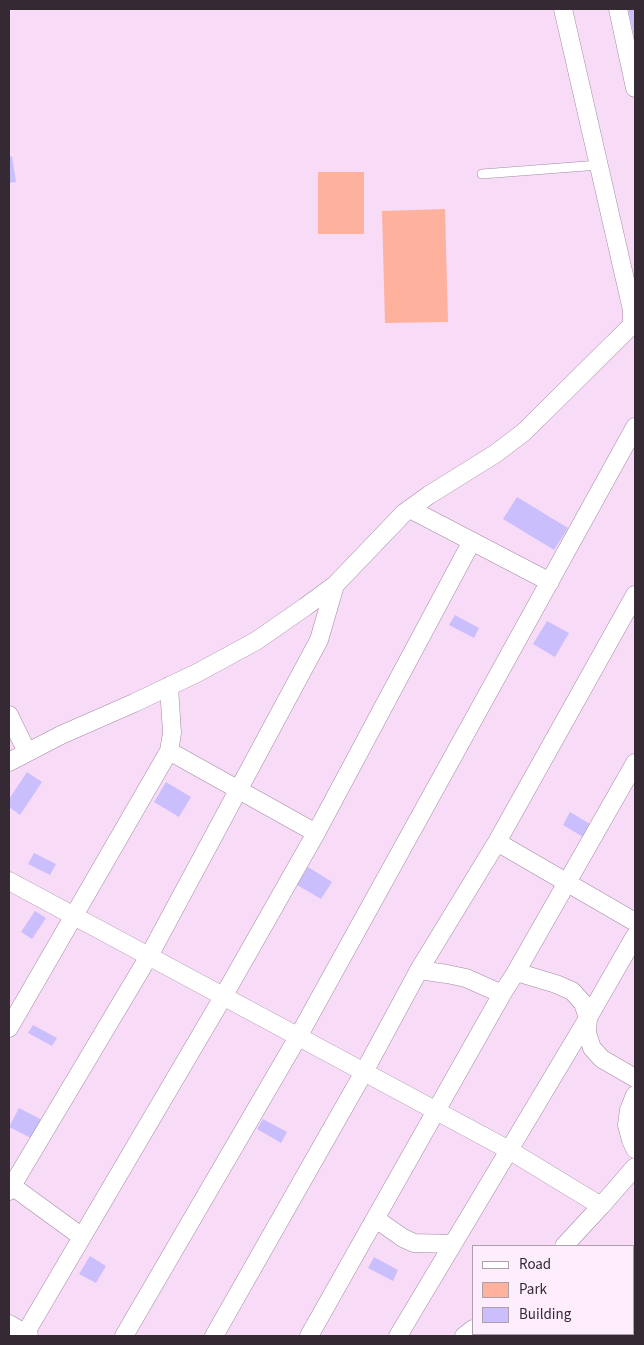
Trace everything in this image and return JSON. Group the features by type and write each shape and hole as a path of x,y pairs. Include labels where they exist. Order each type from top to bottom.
{"street":[{"path":"9,762 197,673 256,641 336,585 404,513 495,454 524,432 633,325 632,310 563,9"},
{"path":"618,9 635,88"},
{"path":"124,1336 298,1036 635,427"},
{"path":"410,509 550,582"},
{"path":"9,1324 27,1335 316,833 472,542"},
{"path":"82,1237 10,1188 149,956 319,640 336,585"},
{"path":"214,1336 364,1072 419,970 497,842 635,595"},
{"path":"9,1026 169,751 172,733 169,686"},
{"path":"9,715 27,752"},
{"path":"169,751 316,833"},
{"path":"309,1336 635,763"},
{"path":"497,842 635,922"},
{"path":"9,881 509,1150 601,1206"},
{"path":"398,1336 635,936"},
{"path":"419,970 466,978 502,994"},
{"path":"516,972 572,991 583,1003 588,1018 587,1033 592,1048 602,1059 635,1078"},
{"path":"635,1095 629,1110 627,1125 635,1149"},
{"path":"565,1245 635,1167"},
{"path":"376,1219 403,1238 414,1243 453,1244"}],"lane":[{"path":"482,174 598,165"}],"green space":[{"path":"318,172 364,172 364,234 318,234"},
{"path":"445,209 448,322 385,323 382,211"}],"building":[{"path":"628,9 635,9 635,36 634,36"},
{"path":"12,156 16,182 9,183 9,157"},
{"path":"517,497 568,528 554,550 503,519"},
{"path":"455,615 479,628 474,638 449,625"},
{"path":"547,621 569,633 555,657 533,644"},
{"path":"27,772 42,782 20,815 9,807 9,799"},
{"path":"166,782 191,797 179,817 154,802"},
{"path":"570,812 595,827 588,840 563,825"},
{"path":"34,853 56,864 50,875 28,864"},
{"path":"308,867 332,882 321,899 297,885"},
{"path":"35,911 46,918 32,939 21,932"},
{"path":"33,1025 57,1038 52,1046 28,1033"},
{"path":"19,1108 44,1121 35,1140 9,1127"},
{"path":"263,1119 287,1132 281,1143 257,1129"},
{"path":"90,1256 106,1266 96,1283 79,1274"},
{"path":"374,1257 398,1270 393,1281 368,1268"}]}
